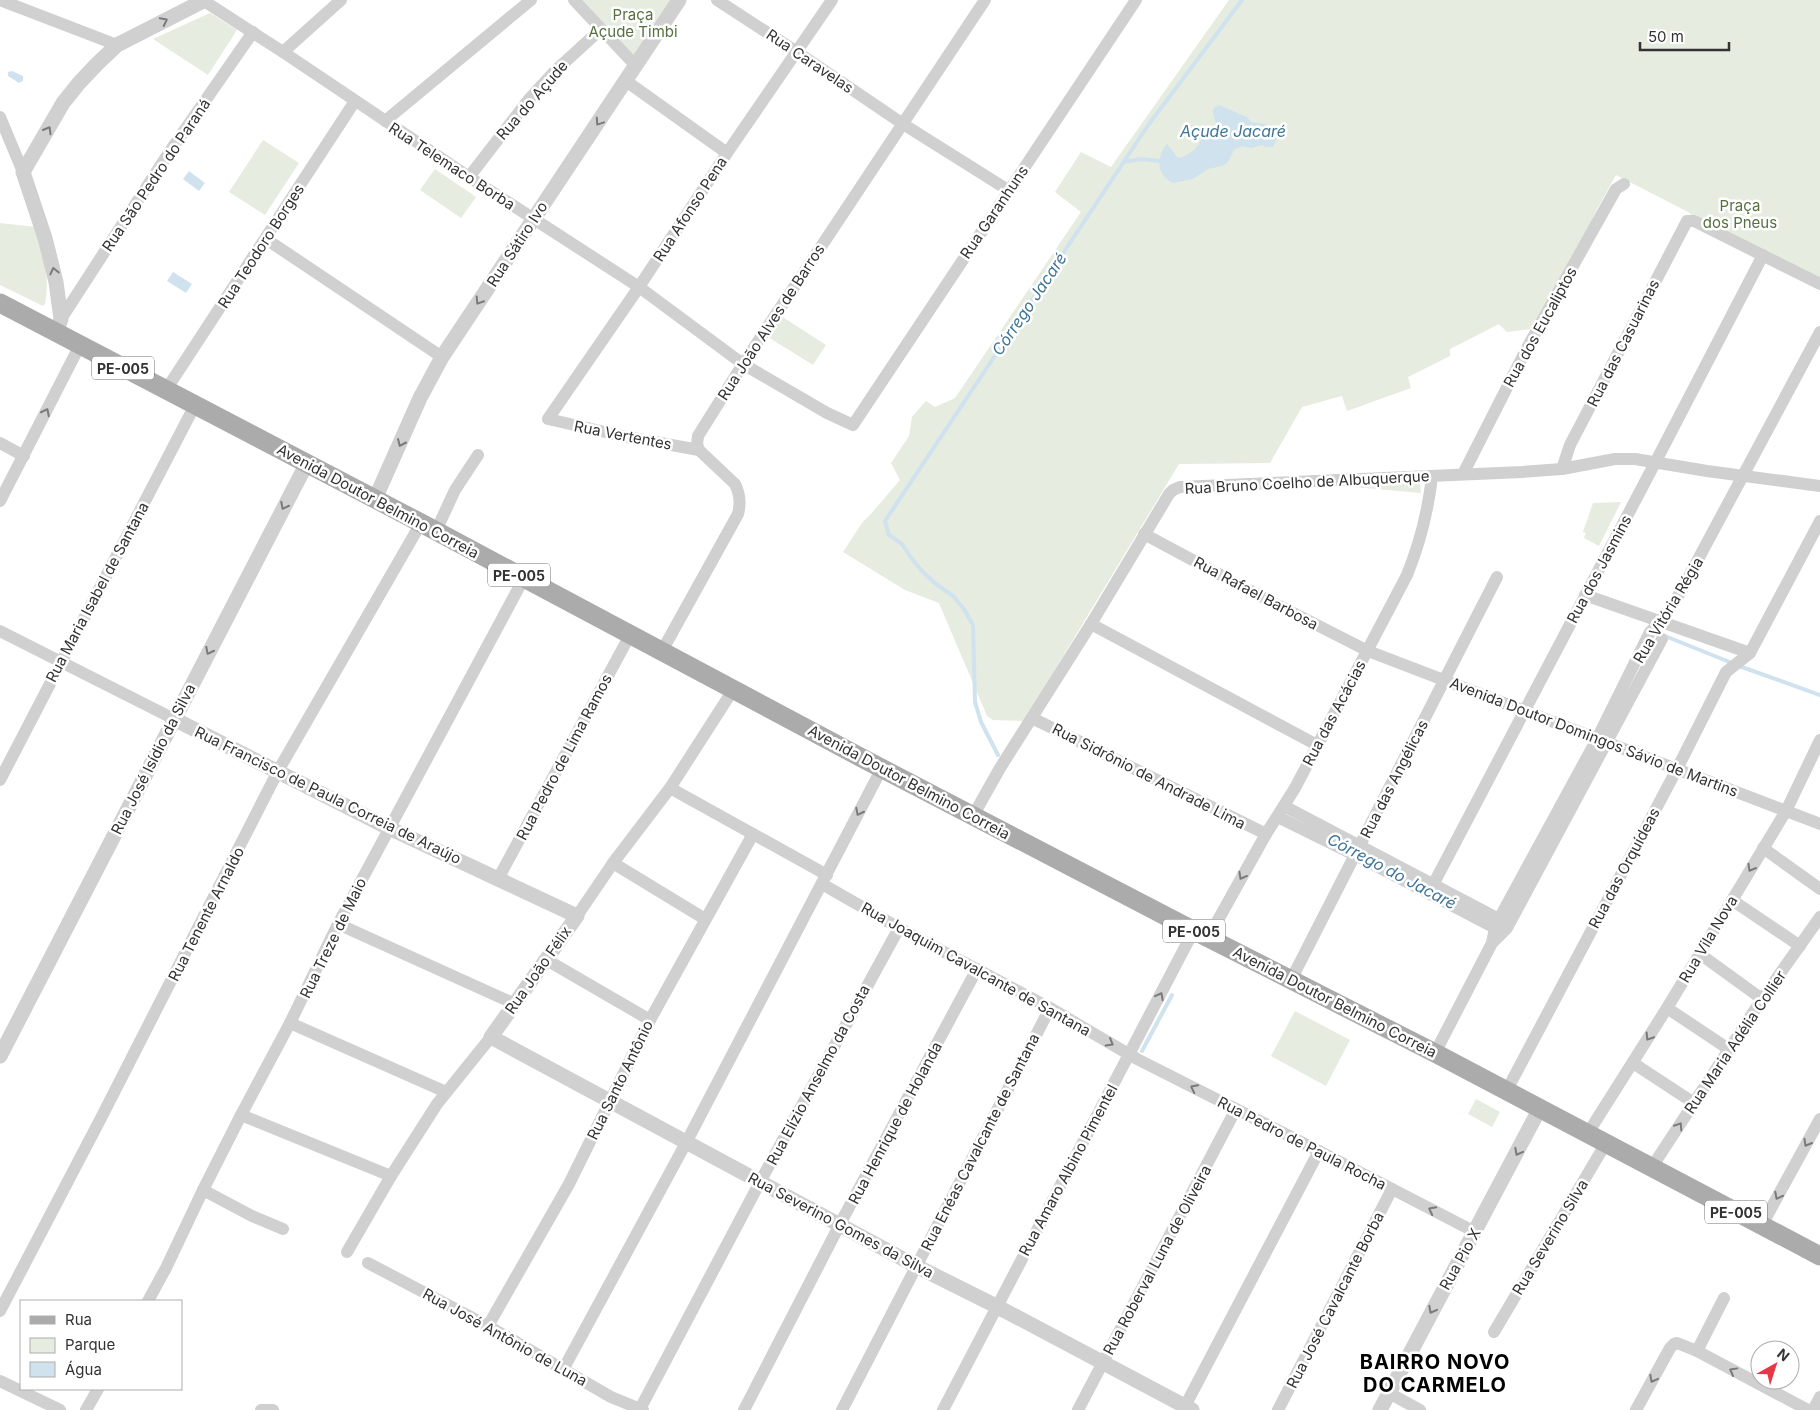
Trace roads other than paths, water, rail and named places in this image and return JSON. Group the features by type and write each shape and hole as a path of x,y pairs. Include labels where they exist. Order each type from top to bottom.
{"main road":[{"name":"Avenida Doutor Belmino Correia","path":"0,303 58,325 80,346 429,527 973,816 1435,1053 1820,1256"}],"street":[{"path":"0,0 117,46"},
{"path":"23,172 63,103 79,83 117,46 205,0"},
{"name":"Rua Telemaco Borba","path":"205,0 385,122 639,287 743,364 827,413 854,424"},
{"path":"283,52 341,0"},
{"path":"385,122 531,0"},
{"path":"574,0 636,66"},
{"name":"Rua Sátiro Ivo","path":"375,499 420,398 442,357 679,0"},
{"name":"Rua Caravelas","path":"717,0 903,124 1008,190"},
{"name":"Rua Afonso Pena","path":"548,419 832,0"},
{"name":"Rua João Alves de Barros","path":"700,450 697,444 698,436 743,364 985,0"},
{"name":"Rua Garanhuns","path":"854,424 1136,0"},
{"name":"Rua do Açude","path":"469,177 530,98 554,72 601,29"},
{"name":"Rua São Pedro do Paraná","path":"58,325 163,162 253,32"},
{"path":"626,82 727,153"},
{"name":"Rua Teodoro Borges","path":"166,390 355,101"},
{"path":"0,117 33,199 53,268 58,325"},
{"name":"Rua dos Eucaliptos","path":"1463,474 1532,340 1616,189 1624,184"},
{"name":"Rua das Casuarinas","path":"1562,468 1570,445 1685,224 1689,220 1763,254"},
{"path":"266,239 442,357"},
{"path":"1763,254 1820,284"},
{"name":"Rua dos Jasmins","path":"1434,884 1763,254"},
{"name":"Rua Vitória Régia","path":"1602,741 1650,632 1666,615 1680,593 1820,332"},
{"path":"0,501 80,346"},
{"name":"Rua Maria Isabel de Santana","path":"0,780 196,405"},
{"name":"Rua Vertentes","path":"548,419 627,437 700,450"},
{"path":"0,443 24,456"},
{"path":"662,651 738,514 740,506 735,484 700,450"},
{"name":"Rua Tenente Arnaldo","path":"0,1311 278,771 429,527 478,455"},
{"name":"Rua Bruno Coelho de Albuquerque","path":"973,816 1144,534 1173,490 1187,486 1522,472 1562,468 1615,459 1635,459 1820,486"},
{"name":"Rua José Isídio da Silva","path":"0,1056 307,463"},
{"name":"Rua das Acácias","path":"1201,934 1281,811 1368,650 1406,575 1416,554 1429,502 1432,477"},
{"path":"1585,595 1749,655 1820,521"},
{"name":"Rua Rafael Barbosa","path":"1144,534 1256,594 1368,650"},
{"name":"Rua das Angélicas","path":"1291,980 1497,577"},
{"name":"Rua Treze de Maio","path":"149,1300 166,1268 202,1190 290,1023 338,924 524,578"},
{"path":"1091,624 1317,745"},
{"name":"Rua Francisco de Paula Correia de Araújo","path":"0,631 389,828 577,916"},
{"name":"Rua Pedro de Lima Ramos","path":"498,879 630,635"},
{"name":"Rua Vitória Régia","path":"1435,1053 1500,925 1602,741 1662,640"},
{"name":"Avenida Doutor Domingos Sávio de Martins","path":"1368,650 1820,824"},
{"name":"Rua das Orquídeas","path":"1506,1090 1677,769 1726,672 1749,655"},
{"name":"Rua João Félix","path":"347,1252 391,1176 446,1092 491,1037 613,863 670,788 733,690"},
{"name":"Rua Sidrônio de Andrade Lima","path":"1032,718 1266,834"},
{"name":"Rua Vila Nova","path":"1588,1134 1667,1008 1786,811 1820,740"},
{"path":"564,1368 688,1141 882,768"},
{"name":"Rua Joaquim Cavalcante de Santana","path":"670,788 753,834 899,928 1050,1008 1129,1055"},
{"path":"1281,811 1500,925"},
{"name":"Rua Santo Antônio","path":"488,1326 568,1184 650,1020 753,834"},
{"path":"1763,848 1820,889"},
{"path":"1358,850 1434,884 1500,925"},
{"path":"613,863 705,919"},
{"path":"1732,900 1800,946"},
{"name":"Rua Maria Adélia Collier","path":"1652,1167 1762,999 1820,917"},
{"path":"338,924 514,1004"},
{"name":"Rua Elízio Anselmo da Costa","path":"642,1409 760,1182 899,928"},
{"name":"Rua Amaro Albino Pimentel","path":"942,1410 1129,1055 1201,934"},
{"path":"1700,954 1762,999"},
{"path":"545,959 650,1020"},
{"name":"Rua Henrique de Holanda","path":"744,1410 840,1224 977,969"},
{"name":"Rua Enéas Cavalcante de Santana","path":"842,1410 1050,1008"},
{"path":"1667,1008 1730,1050"},
{"path":"290,1023 446,1092"},
{"name":"Rua Severino Gomes da Silva","path":"491,1037 1186,1409"},
{"name":"Rua Pedro de Paula Rocha","path":"1129,1055 1475,1232"},
{"path":"1633,1062 1694,1103"},
{"name":"Rua Pio X","path":"1380,1410 1540,1108"},
{"name":"Rua Roberval Luna de Oliveira","path":"1078,1410 1236,1109"},
{"path":"241,1115 391,1176"},
{"path":"1762,1226 1820,1119"},
{"name":"Rua Severino Silva","path":"1494,1332 1606,1143"},
{"path":"1186,1409 1319,1151"},
{"path":"202,1190 252,1216 283,1229"},
{"name":"Rua José Cavalcante Borba","path":"1278,1410 1392,1190"},
{"name":"Rua José Antônio de Luna","path":"368,1263 488,1326 611,1396 642,1409"},
{"path":"1697,1351 1724,1298"},
{"path":"1636,1410 1670,1348 1674,1344 1681,1343 1808,1410"},
{"path":"0,1381 60,1410"},
{"path":"86,1410 97,1390"},
{"path":"1389,1393 1420,1410"},
{"path":"1813,1410 1820,1397"},
{"path":"261,1410 273,1410"}],"water":[{"path":"12,71 23,76 23,81 19,83 8,76 8,72"},
{"name":"Açude Jacaré","path":"1219,105 1247,117 1251,122 1264,124 1269,127 1277,139 1273,147 1262,145 1251,148 1242,146 1234,150 1228,162 1222,166 1208,169 1193,179 1173,183 1168,180 1161,171 1159,162 1165,146 1167,144 1178,158 1187,155 1195,149 1204,131 1213,128 1216,124 1213,112 1214,108"},
{"path":"189,171 205,183 199,191 183,179"},
{"path":"173,272 192,284 186,293 167,281"}],"waterway":[{"name":"Córrego Jacaré","path":"998,755 981,722 975,702 973,625 964,609 953,596 923,572 902,544 889,535 885,521 1149,124 1242,0"},
{"name":"Córrego Jacaré","path":"1124,162 1140,159 1160,161"},
{"name":"Córrego do Jacaré","path":"1665,636 1732,663"},
{"name":"Córrego do Jacaré","path":"1739,666 1820,695"},
{"path":"1142,1051 1172,995"}],"district":[{"name":"BAIRRO NOVO DO CARMELO","path":"1435,1374"}],"park label":[{"name":"Praça Açude Timbi","path":"633,22"},
{"name":"Praça dos Pneus","path":"1740,214"}]}
